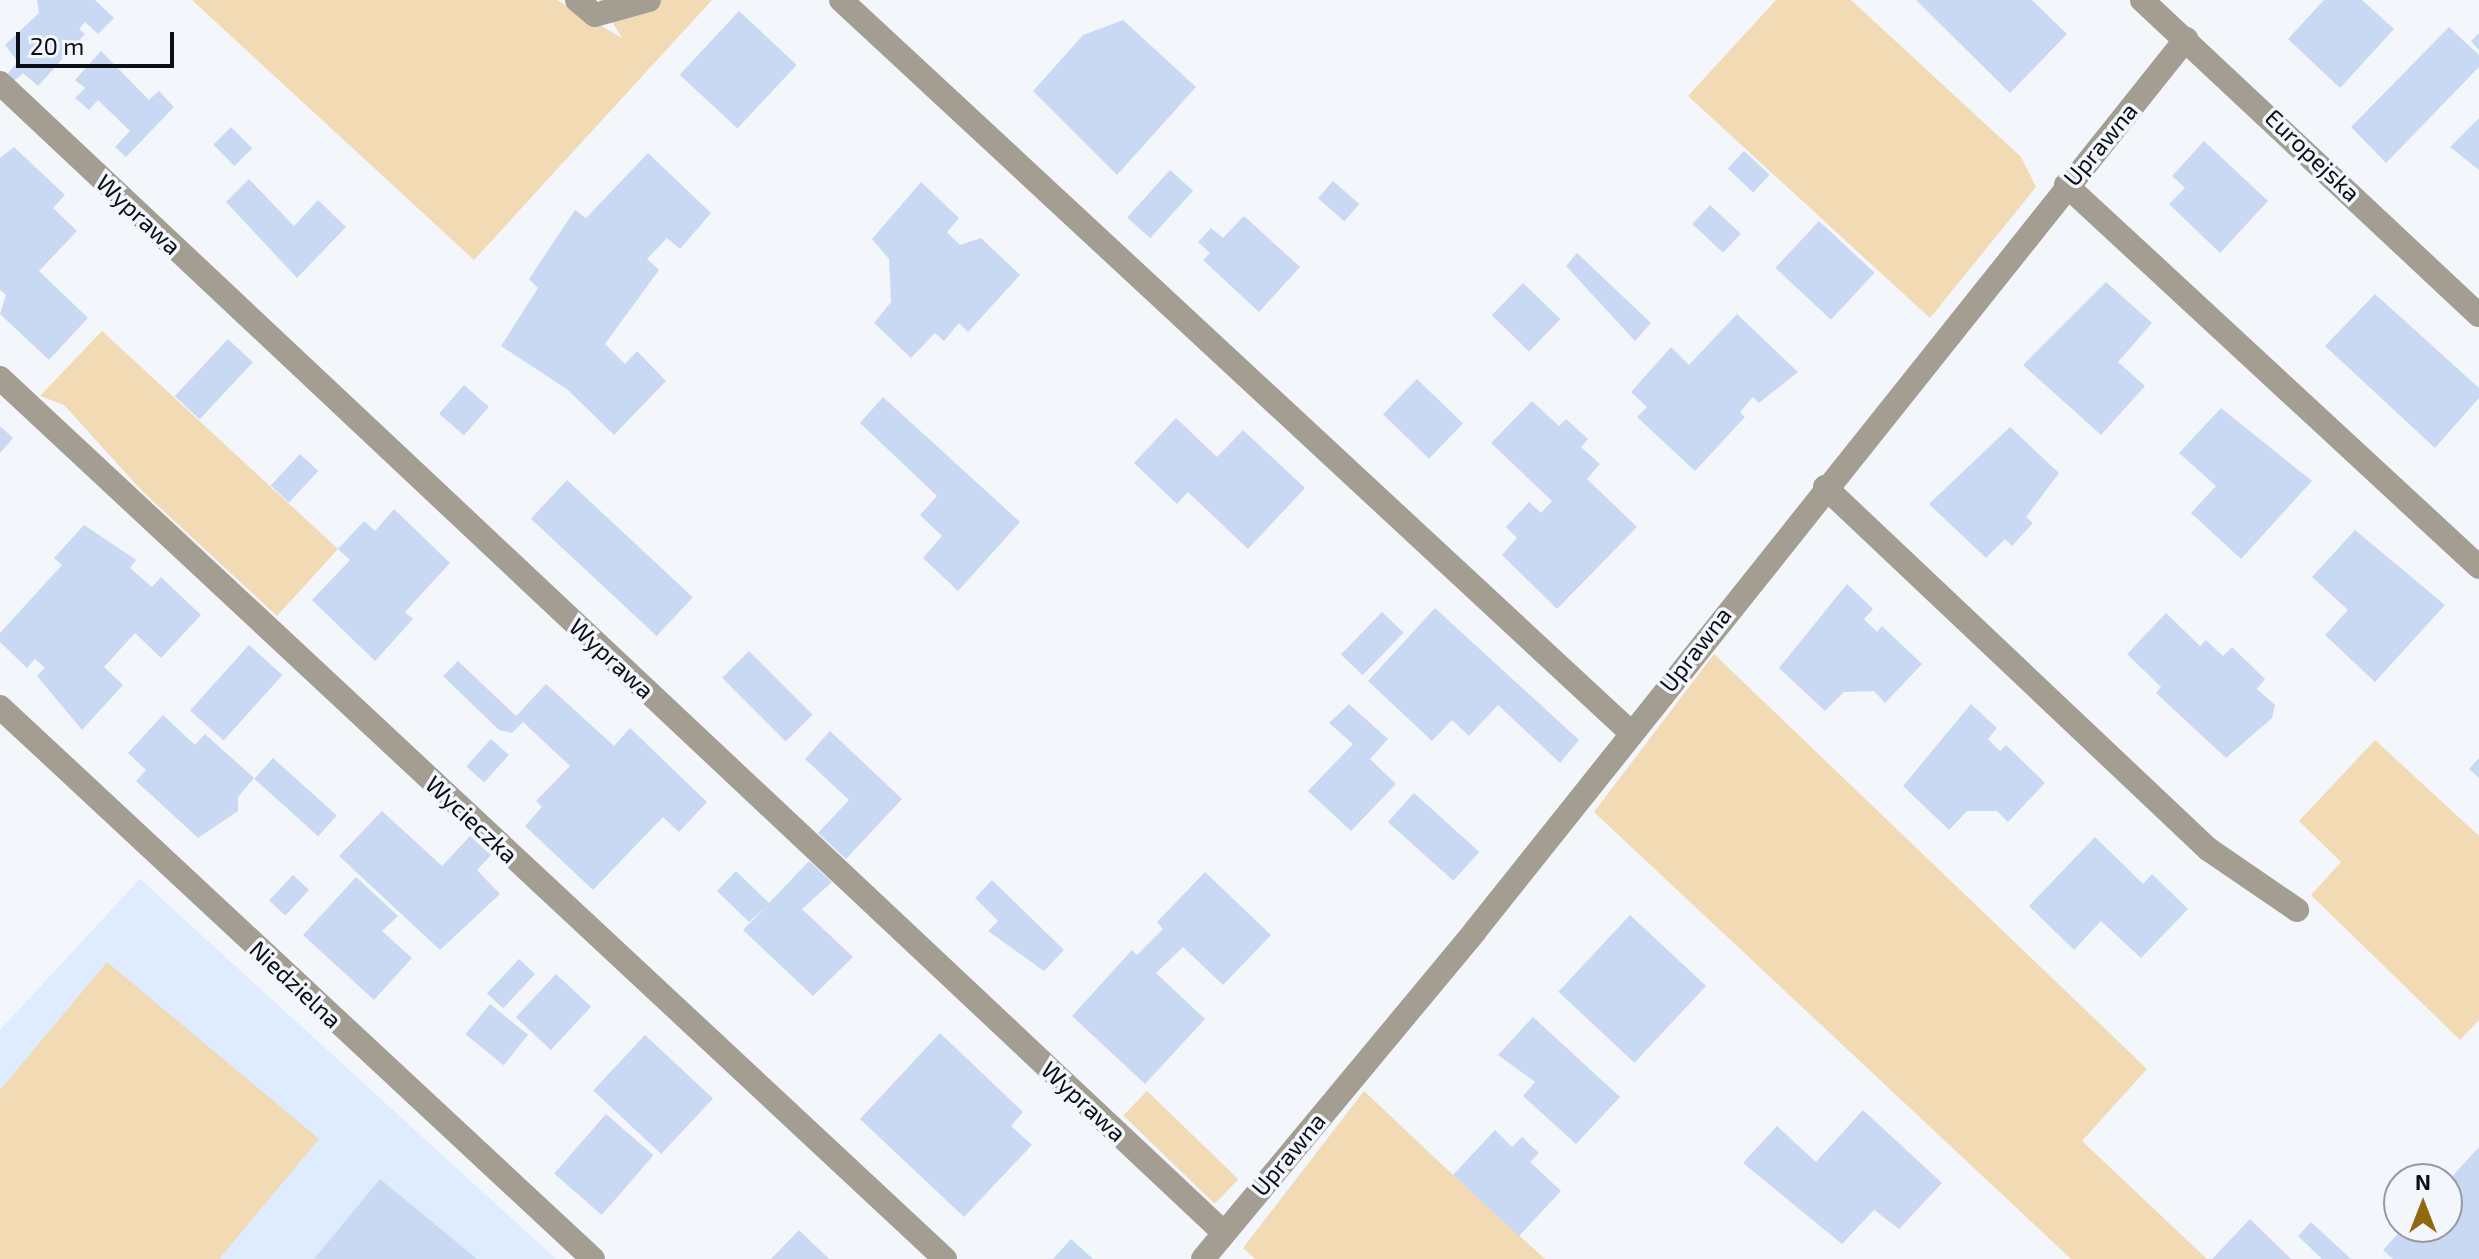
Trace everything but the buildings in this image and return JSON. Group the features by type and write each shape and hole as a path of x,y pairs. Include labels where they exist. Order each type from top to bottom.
{"street":[{"path":"577,0 595,15 649,0"},
{"path":"841,0 1630,732"},
{"name":"Europejska","path":"2142,0 2479,315"},
{"name":"Uprawna","path":"1203,1259 1475,931 1825,487 2186,39"},
{"name":"Wyprawa","path":"0,83 1223,1232"},
{"path":"2066,185 2479,567"},
{"name":"Wycieczka","path":"0,378 945,1259"},
{"path":"1825,487 2208,849 2297,910"},
{"name":"Niedzielna","path":"0,707 593,1259"}],"shaded area":[{"path":"192,0 557,0 622,38 599,0 712,0 474,260"},
{"path":"1776,0 1851,0 2021,157 2036,187 1930,318 1688,96"},
{"path":"102,331 338,549 277,616 143,492 64,405 40,396"},
{"path":"1714,654 2147,1069 2082,1141 2207,1259 2071,1259 1594,812"},
{"path":"2375,740 2479,836 2479,1020 2460,1040 2311,895 2341,862 2299,821"},
{"path":"140,879 556,1259 0,1259 0,1030"},
{"path":"107,962 319,1139 219,1259 0,1259 0,1090"},
{"path":"1147,1091 1238,1179 1215,1204 1123,1115"},
{"path":"1364,1091 1545,1259 1255,1259 1243,1248"}]}
